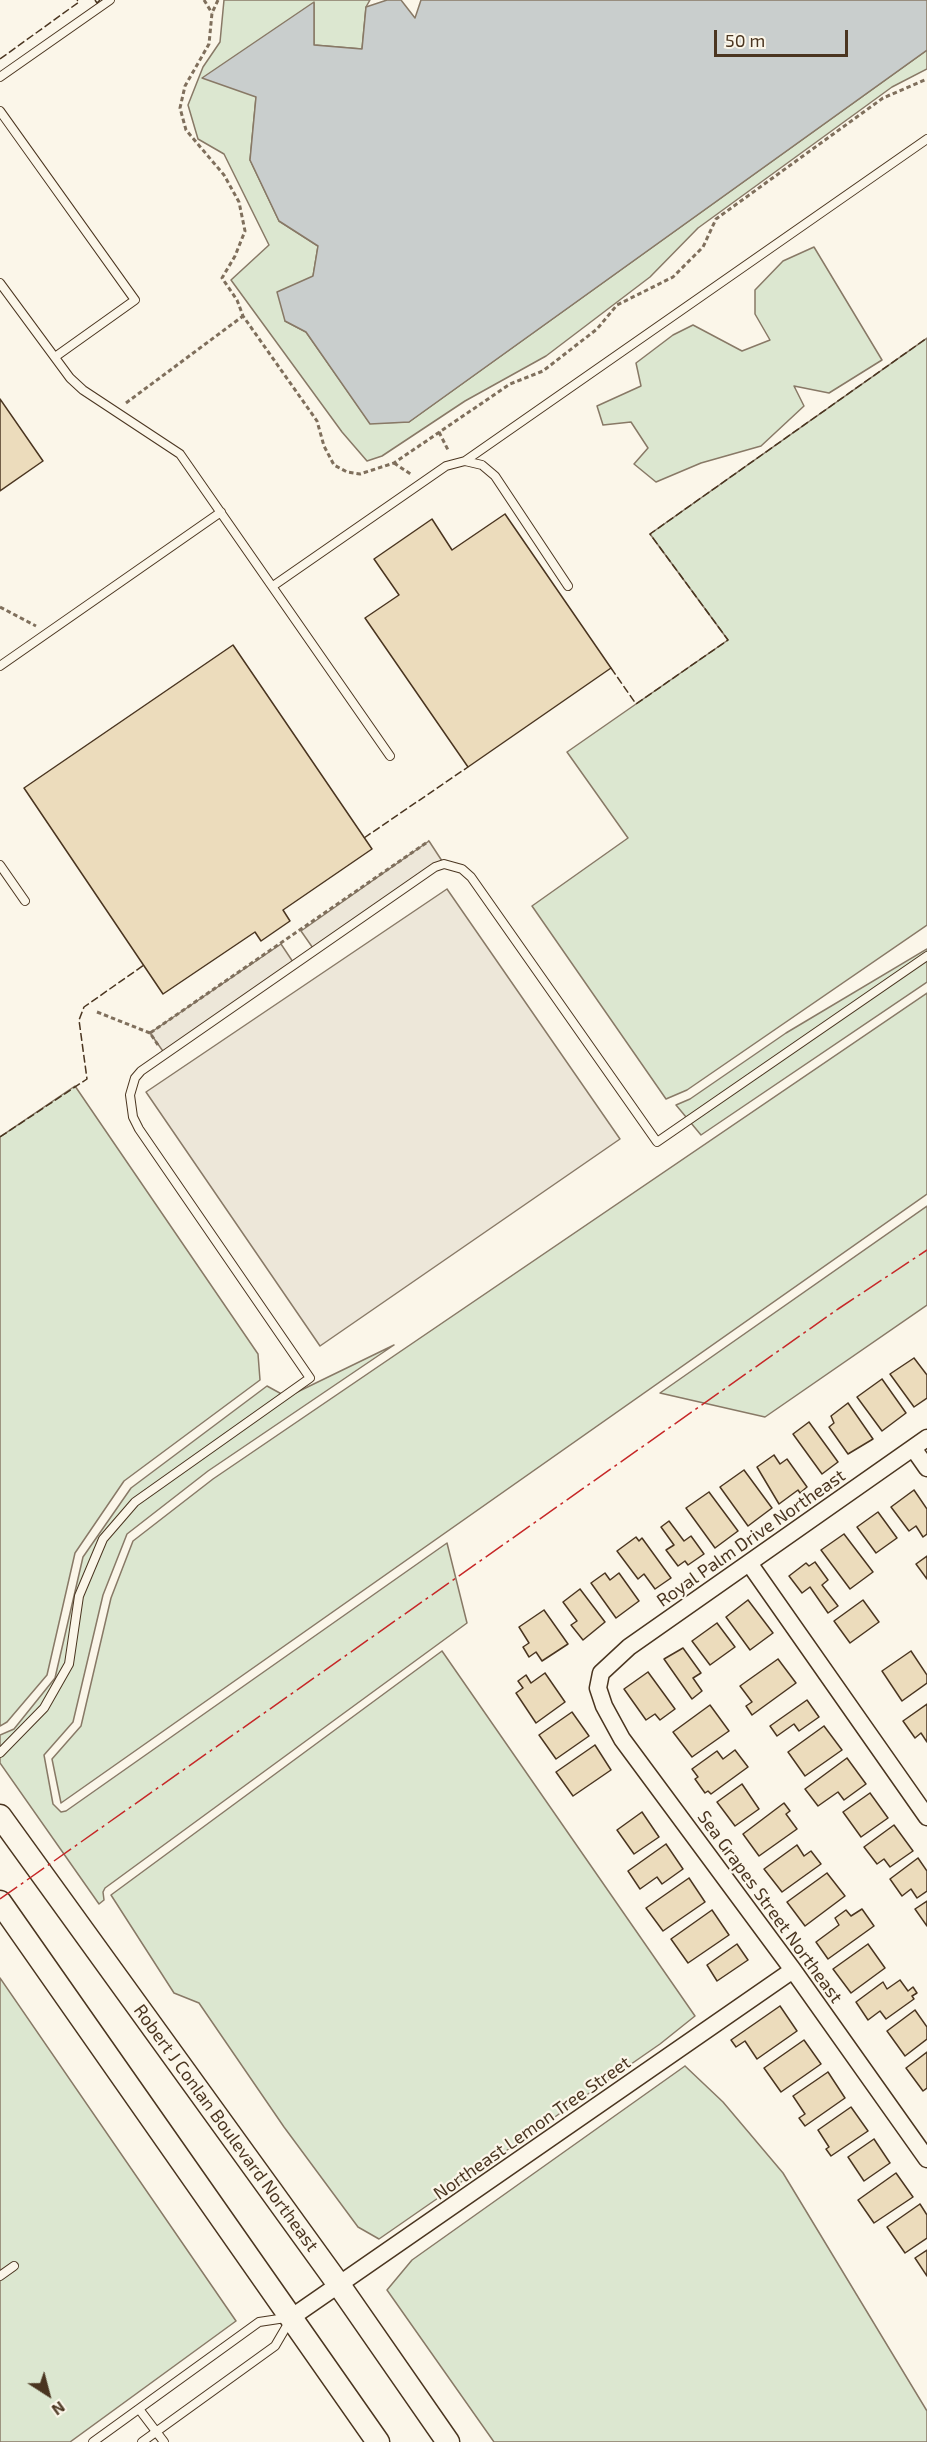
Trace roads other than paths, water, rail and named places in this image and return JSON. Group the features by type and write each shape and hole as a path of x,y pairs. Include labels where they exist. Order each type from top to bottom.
{"main road":[{"name":"Robert J Conlan Boulevard Northeast","path":"0,1816 339,2285 448,2442"},
{"path":"0,1902 378,2442"}],"street":[{"name":"Royal Palm Drive Northeast","path":"601,1673 629,1647 927,1438"},
{"path":"913,1448 927,1468"},
{"path":"749,1563 927,1817"},
{"name":"Sea Grapes Street Northeast","path":"601,1673 598,1688 604,1707 622,1739 793,1970 927,2158"},
{"name":"Northeast Lemon Tree Street","path":"292,2317 793,1970"}],"lane":[{"path":"0,77 110,0"},
{"path":"0,111 135,300 55,357"},
{"path":"273,586 446,466 465,461 927,140"},
{"path":"0,284 83,390 180,454 390,756"},
{"path":"465,461 482,465 495,476 568,586"},
{"path":"0,666 221,512"},
{"path":"0,1753 44,1708 69,1664 79,1596 103,1539 135,1502 310,1378 133,1117 130,1095 135,1078 165,1054 435,867 444,864 462,869 471,877 657,1142 927,956"},
{"path":"0,865 26,901"},
{"path":"0,2276 14,2266"},
{"path":"93,2442 258,2322 292,2317"},
{"path":"142,2442 275,2346 292,2317"},
{"path":"139,2409 164,2442"}]}
